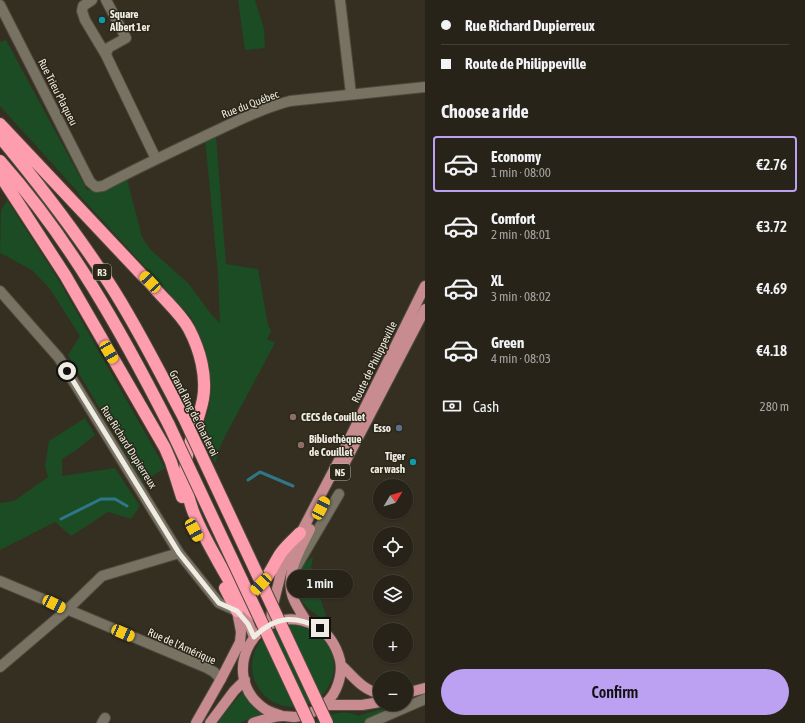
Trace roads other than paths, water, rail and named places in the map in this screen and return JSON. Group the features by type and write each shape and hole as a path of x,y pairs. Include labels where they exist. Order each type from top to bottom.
{"highway":[{"path":"0,124 160,294 189,328 204,376 203,399 186,461 186,485 191,505 199,526 235,592 255,614 270,624"},
{"name":"Grand Ring de Charleroi","path":"0,137 72,228 110,284 147,348 184,418 327,723"},
{"name":"R3","path":"0,162 18,181 59,236 97,293 133,354 169,425 308,720"},
{"path":"0,176 65,275 165,448 171,462 188,518 237,611"},
{"path":"235,592 245,595 255,591 281,552 300,533"}],"main road":[{"name":"Route de Philippeville","path":"270,624 272,609 282,569 339,460 425,286"},
{"name":"Route de Philippeville","path":"306,621 292,594 291,576 296,559 425,309"},
{"path":"237,611 248,624 252,640 246,650 243,665 244,680 249,692 257,702 283,720"},
{"path":"196,723 237,648 241,637 237,611"},
{"path":"237,648 252,640 270,624 282,620 294,619 306,621 320,628 331,638 338,651 341,665 339,680 334,694 308,720 294,717 283,720 253,723"},
{"path":"341,665 365,688 373,692"},
{"path":"210,723 244,680"},
{"path":"413,691 425,688"},
{"path":"324,705 362,705 373,703"}],"street":[{"path":"92,0 83,6 82,11 85,20 106,55 156,159"},
{"path":"106,0 126,38 108,48 106,55"},
{"path":"340,0 351,94"},
{"name":"Rue Trieu Plaqueu","path":"0,5 90,182 96,187"},
{"name":"Rue du Québec","path":"96,187 103,186 156,159 273,106 290,102 351,94 425,87"},
{"name":"Rue Richard Dupierreux","path":"0,291 59,358 179,553 219,603 237,611"},
{"path":"291,576 340,494"},
{"path":"0,667 67,610 102,576 179,553"},
{"name":"Rue de l'Amérique","path":"0,581 207,668 221,679"},
{"path":"370,723 425,699"}],"waterway":[{"path":"248,480 260,472 293,486"},
{"path":"61,519 101,499 115,499 127,506"}],"place":[{"name":"Square Albert 1er","path":"102,20"},
{"name":"CECS de Couillet","path":"293,417"},
{"name":"Esso","path":"399,428"},
{"name":"Bibliothèque de Couillet","path":"301,445"},
{"name":"Tiger car wash","path":"413,462"}]}
